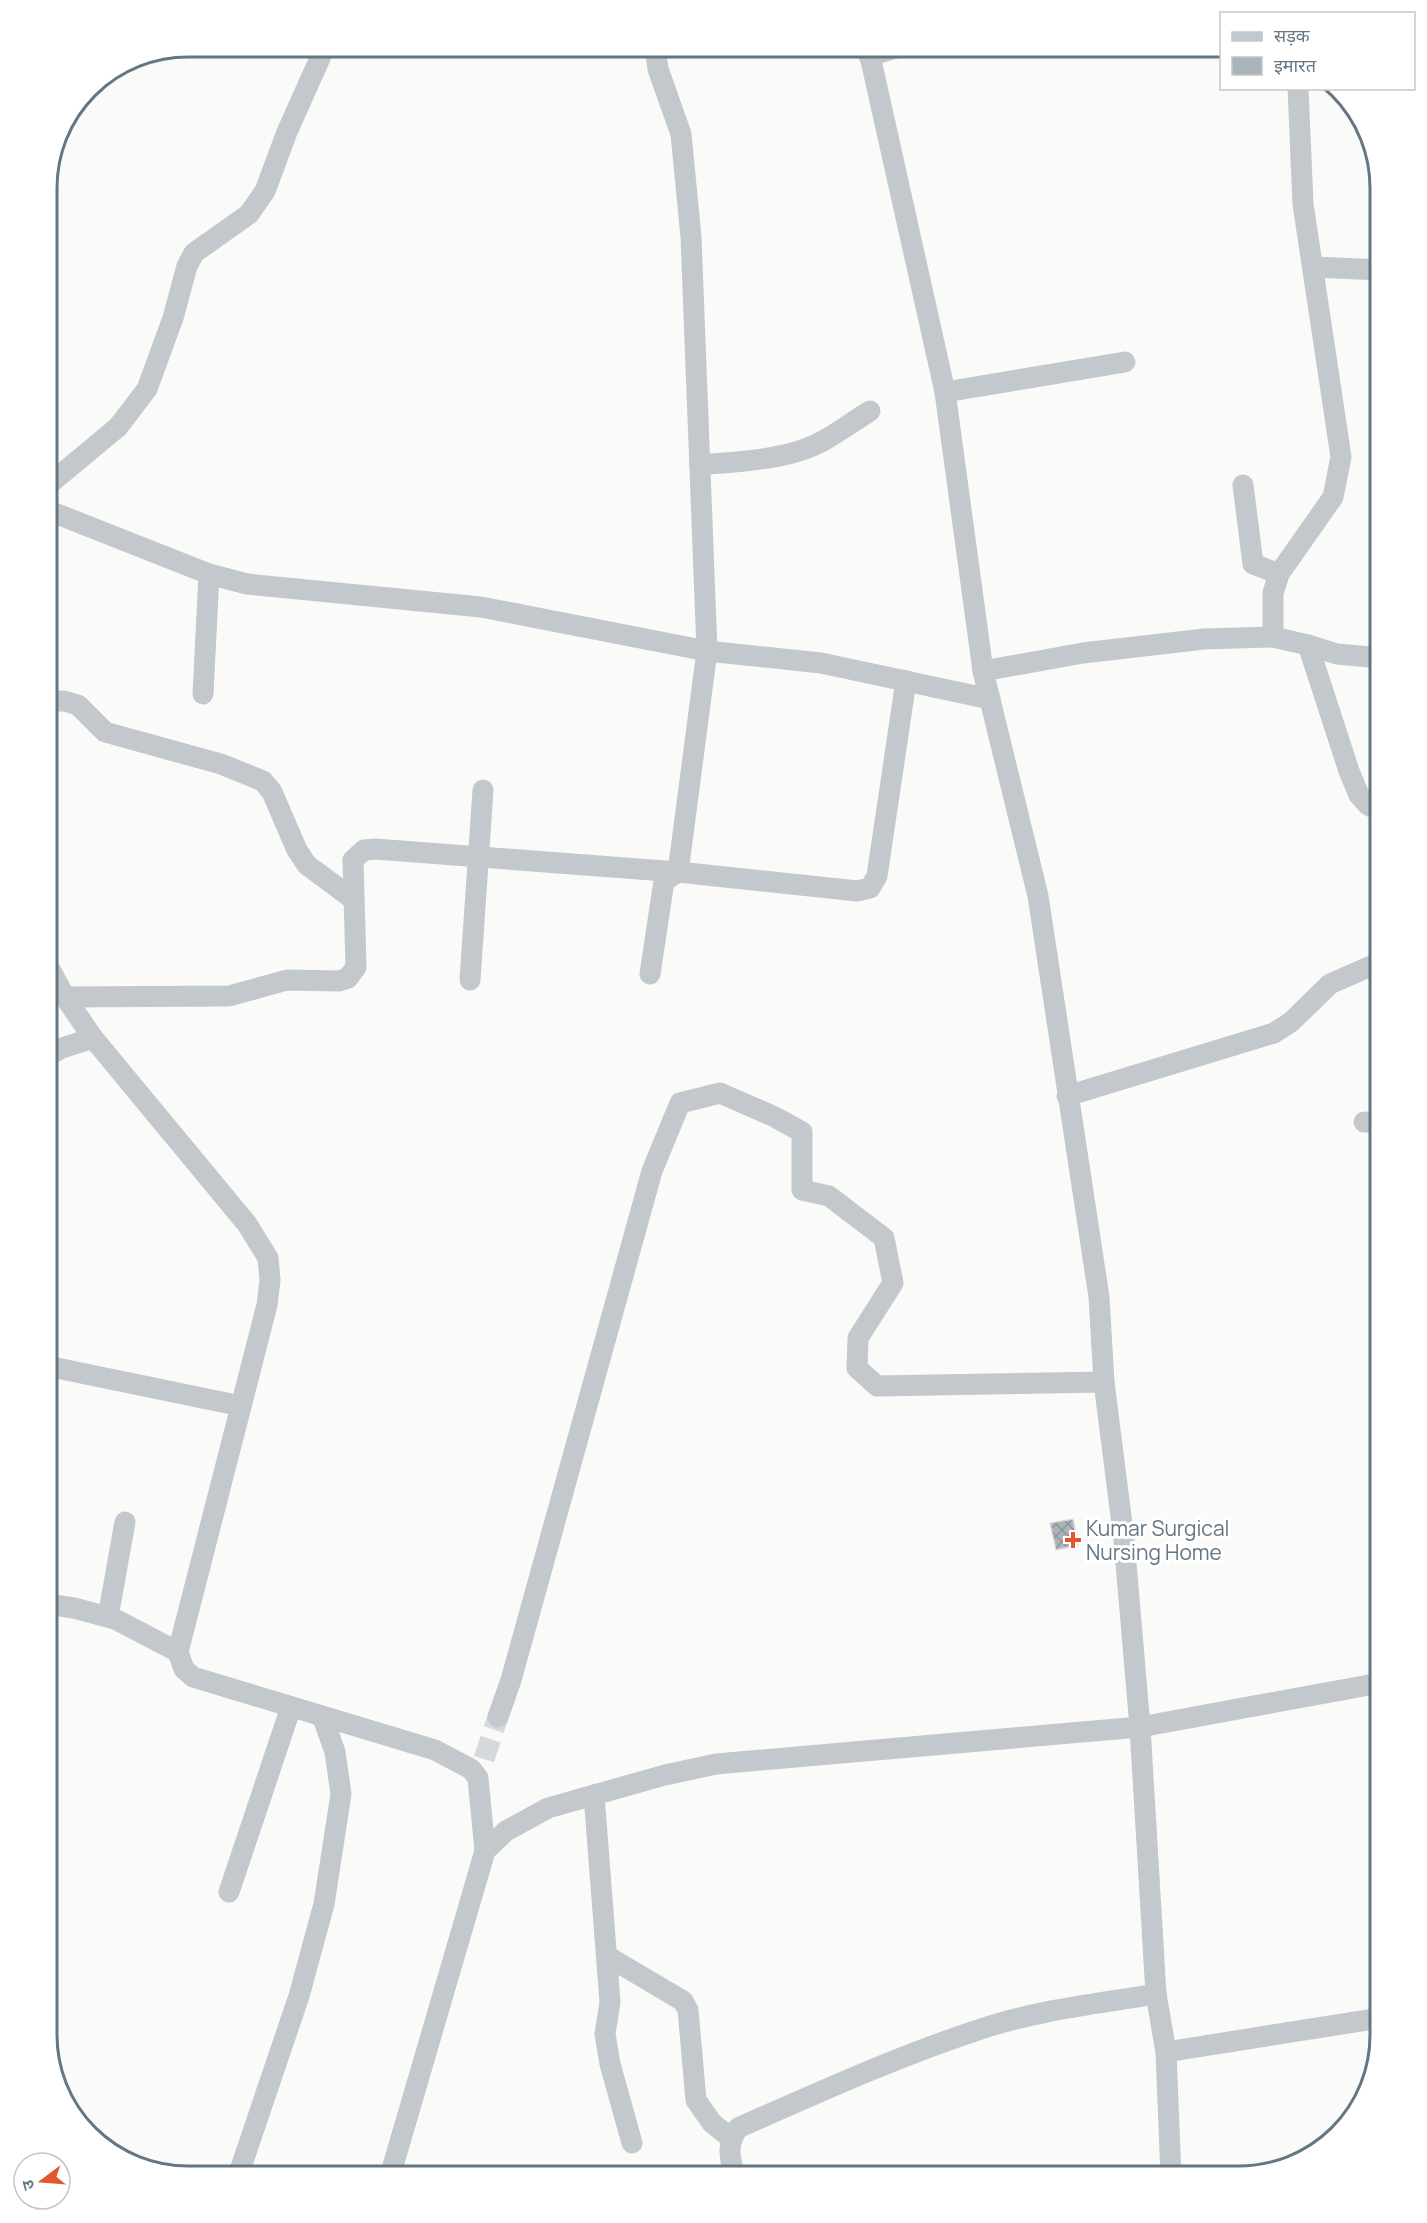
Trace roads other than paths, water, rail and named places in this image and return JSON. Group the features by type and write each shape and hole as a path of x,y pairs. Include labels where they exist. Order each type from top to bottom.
{"street":[{"path":"57,478 118,427 147,389 173,318 187,266 194,253 249,213 265,191 287,132 320,57"},
{"path":"650,974 664,881 678,872 707,651 692,237 681,134 658,69 656,57"},
{"path":"869,57 945,392 983,671 1038,896 1099,1297 1104,1382 1124,1540 1140,1727 1156,1994 1166,2052 1171,2166"},
{"path":"1273,637 1273,593 1279,574 1333,497 1341,456 1303,204 1298,90"},
{"path":"1314,267 1370,270"},
{"path":"945,392 1125,362"},
{"path":"700,465 771,458 798,451 822,442 870,411"},
{"path":"1243,485 1253,564 1279,574"},
{"path":"57,514 209,574 247,584 481,607 707,651 821,663 990,699"},
{"path":"203,694 209,574"},
{"path":"983,671 1083,653 1204,639 1273,637 1337,654 1370,657"},
{"path":"1308,645 1352,779 1359,795 1370,806"},
{"path":"65,998 229,996 287,980 339,981 348,978 356,968 353,860 364,850 678,872 858,891 870,888 877,876 906,681"},
{"path":"57,702 78,705 105,732 221,764 263,782 272,792 297,850 307,865 353,898"},
{"path":"470,980 483,790"},
{"path":"1067,1096 1274,1033 1291,1022 1330,984 1370,966"},
{"path":"57,983 93,1038 247,1224 268,1258 270,1280 267,1305 178,1652 184,1669 193,1677 435,1750 471,1769 481,1769 485,1851 393,2166"},
{"path":"57,1051 93,1038"},
{"path":"498,1717 527,1624 652,1171 680,1102 720,1093 776,1117 802,1132 802,1190 829,1196 884,1238 894,1283 858,1338 857,1368 877,1386 1104,1382"},
{"path":"57,1368 241,1406"},
{"path":"108,1617 125,1522"},
{"path":"57,1606 108,1617 178,1652"},
{"path":"485,1851 506,1832 548,1809 664,1775 716,1764 1140,1727 1370,1685"},
{"path":"229,1892 291,1707"},
{"path":"241,2166 298,1996 324,1904 341,1794 335,1752 323,1718"},
{"path":"594,1795 610,2002 605,2034 610,2064 632,2143"},
{"path":"607,1956 683,2001 688,2010 696,2100 712,2124 731,2138"},
{"path":"732,2166 729,2152 731,2138 738,2128 851,2078 979,2029 1041,2013 1156,1994"},
{"path":"1166,2052 1370,2021"}],"tunnel":[{"path":"484,1759 498,1717"}],"place":[{"name":"Kumar Surgical Nursing Home","path":"1073,1540"}]}
